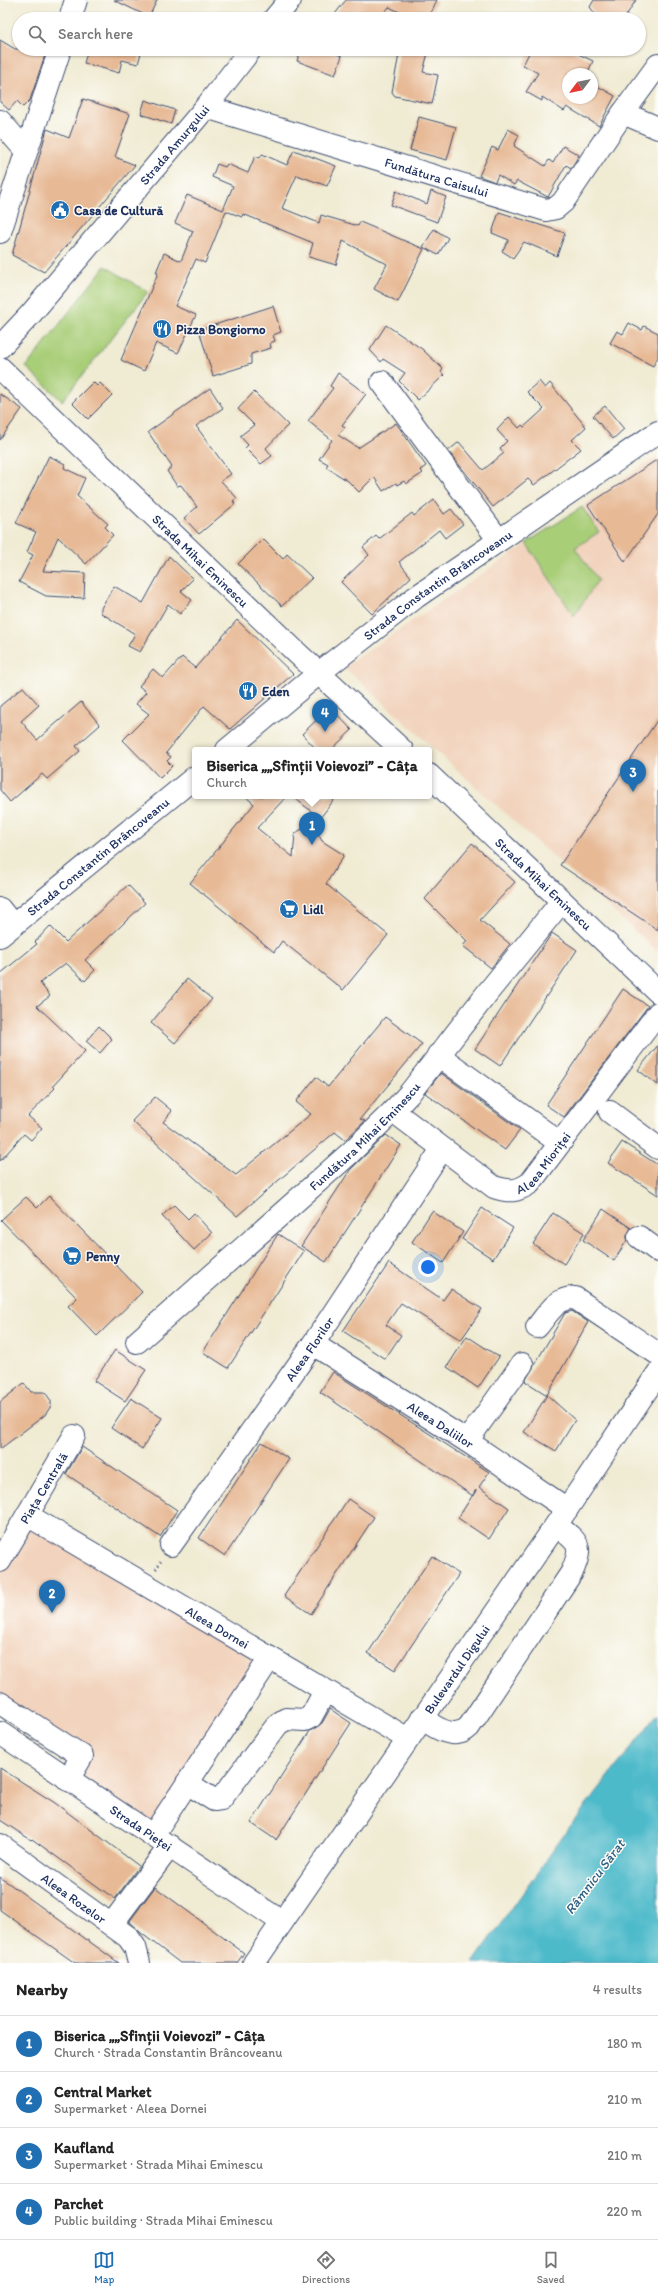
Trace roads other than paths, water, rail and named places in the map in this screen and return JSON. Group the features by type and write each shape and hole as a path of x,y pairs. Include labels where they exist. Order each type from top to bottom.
{"street":[{"path":"72,12 76,0"},
{"path":"280,12 290,0"},
{"path":"0,232 58,56"},
{"name":"Strada Amurgului","path":"0,347 30,316 206,106 245,56"},
{"name":"Fundătura Caisului","path":"206,106 546,210 556,208 563,202 623,113 658,65"},
{"path":"623,113 658,128"},
{"path":"0,121 26,151"},
{"name":"Strada Mihai Eminescu","path":"0,368 399,747"},
{"path":"382,382 498,539"},
{"name":"Strada Constantin Brâncoveanu","path":"232,747 320,673 416,597 498,539 658,432"},
{"name":"Strada Mihai Eminescu","path":"432,778 658,992"},
{"name":"Strada Constantin Brâncoveanu","path":"4,923 192,779"},
{"name":"Fundătura Mihai Eminescu","path":"137,1342 350,1153 393,1111 409,1094 438,1055 562,901"},
{"name":"Aleea Mioriței","path":"393,1111 494,1187 506,1191 520,1190 530,1183 658,1013"},
{"path":"438,1055 560,1143"},
{"path":"610,1112 658,1148"},
{"name":"Aleea Florilor","path":"171,1545 313,1344 442,1149"},
{"path":"639,1237 658,1251"},
{"path":"537,1327 557,1302 566,1298 575,1298 658,1354"},
{"name":"Aleea Daliilor","path":"313,1344 467,1442 562,1517 578,1545 578,1556 572,1572 469,1727 465,1731 452,1733 434,1727 422,1718"},
{"path":"467,1442 522,1364"},
{"name":"Bulevardul Digului","path":"254,1963 562,1517 658,1373"},
{"name":"Piața Centrală","path":"0,1561 74,1436"},
{"name":"Aleea Dornei","path":"27,1515 408,1739"},
{"path":"112,1924 162,1840 187,1783 270,1658"},
{"path":"187,1783 214,1800 221,1799 278,1724 286,1719 305,1720 311,1717 325,1691"},
{"path":"0,1703 82,1756 68,1780"},
{"name":"Strada Pieței","path":"0,1734 68,1780 162,1840 282,1922"},
{"name":"Aleea Rozelor","path":"0,1845 112,1924 128,1937 135,1947 139,1960"}],"water":[{"name":"Râmnicu Sărat","path":"658,1713 658,1963 473,1963 571,1825"}],"place":[{"name":"Casa de Cultură","path":"60,210"},
{"name":"Pizza Bongiorno","path":"162,329"},
{"name":"Eden","path":"248,691"},
{"name":"Parchet","path":"325,732"},
{"name":"Kaufland","path":"633,792"},
{"name":"Biserica „„Sfinții Voievozi” - Câța","path":"312,845"},
{"name":"Lidl","path":"289,909"},
{"name":"Penny","path":"72,1256"},
{"name":"Central Market","path":"52,1613"}]}
